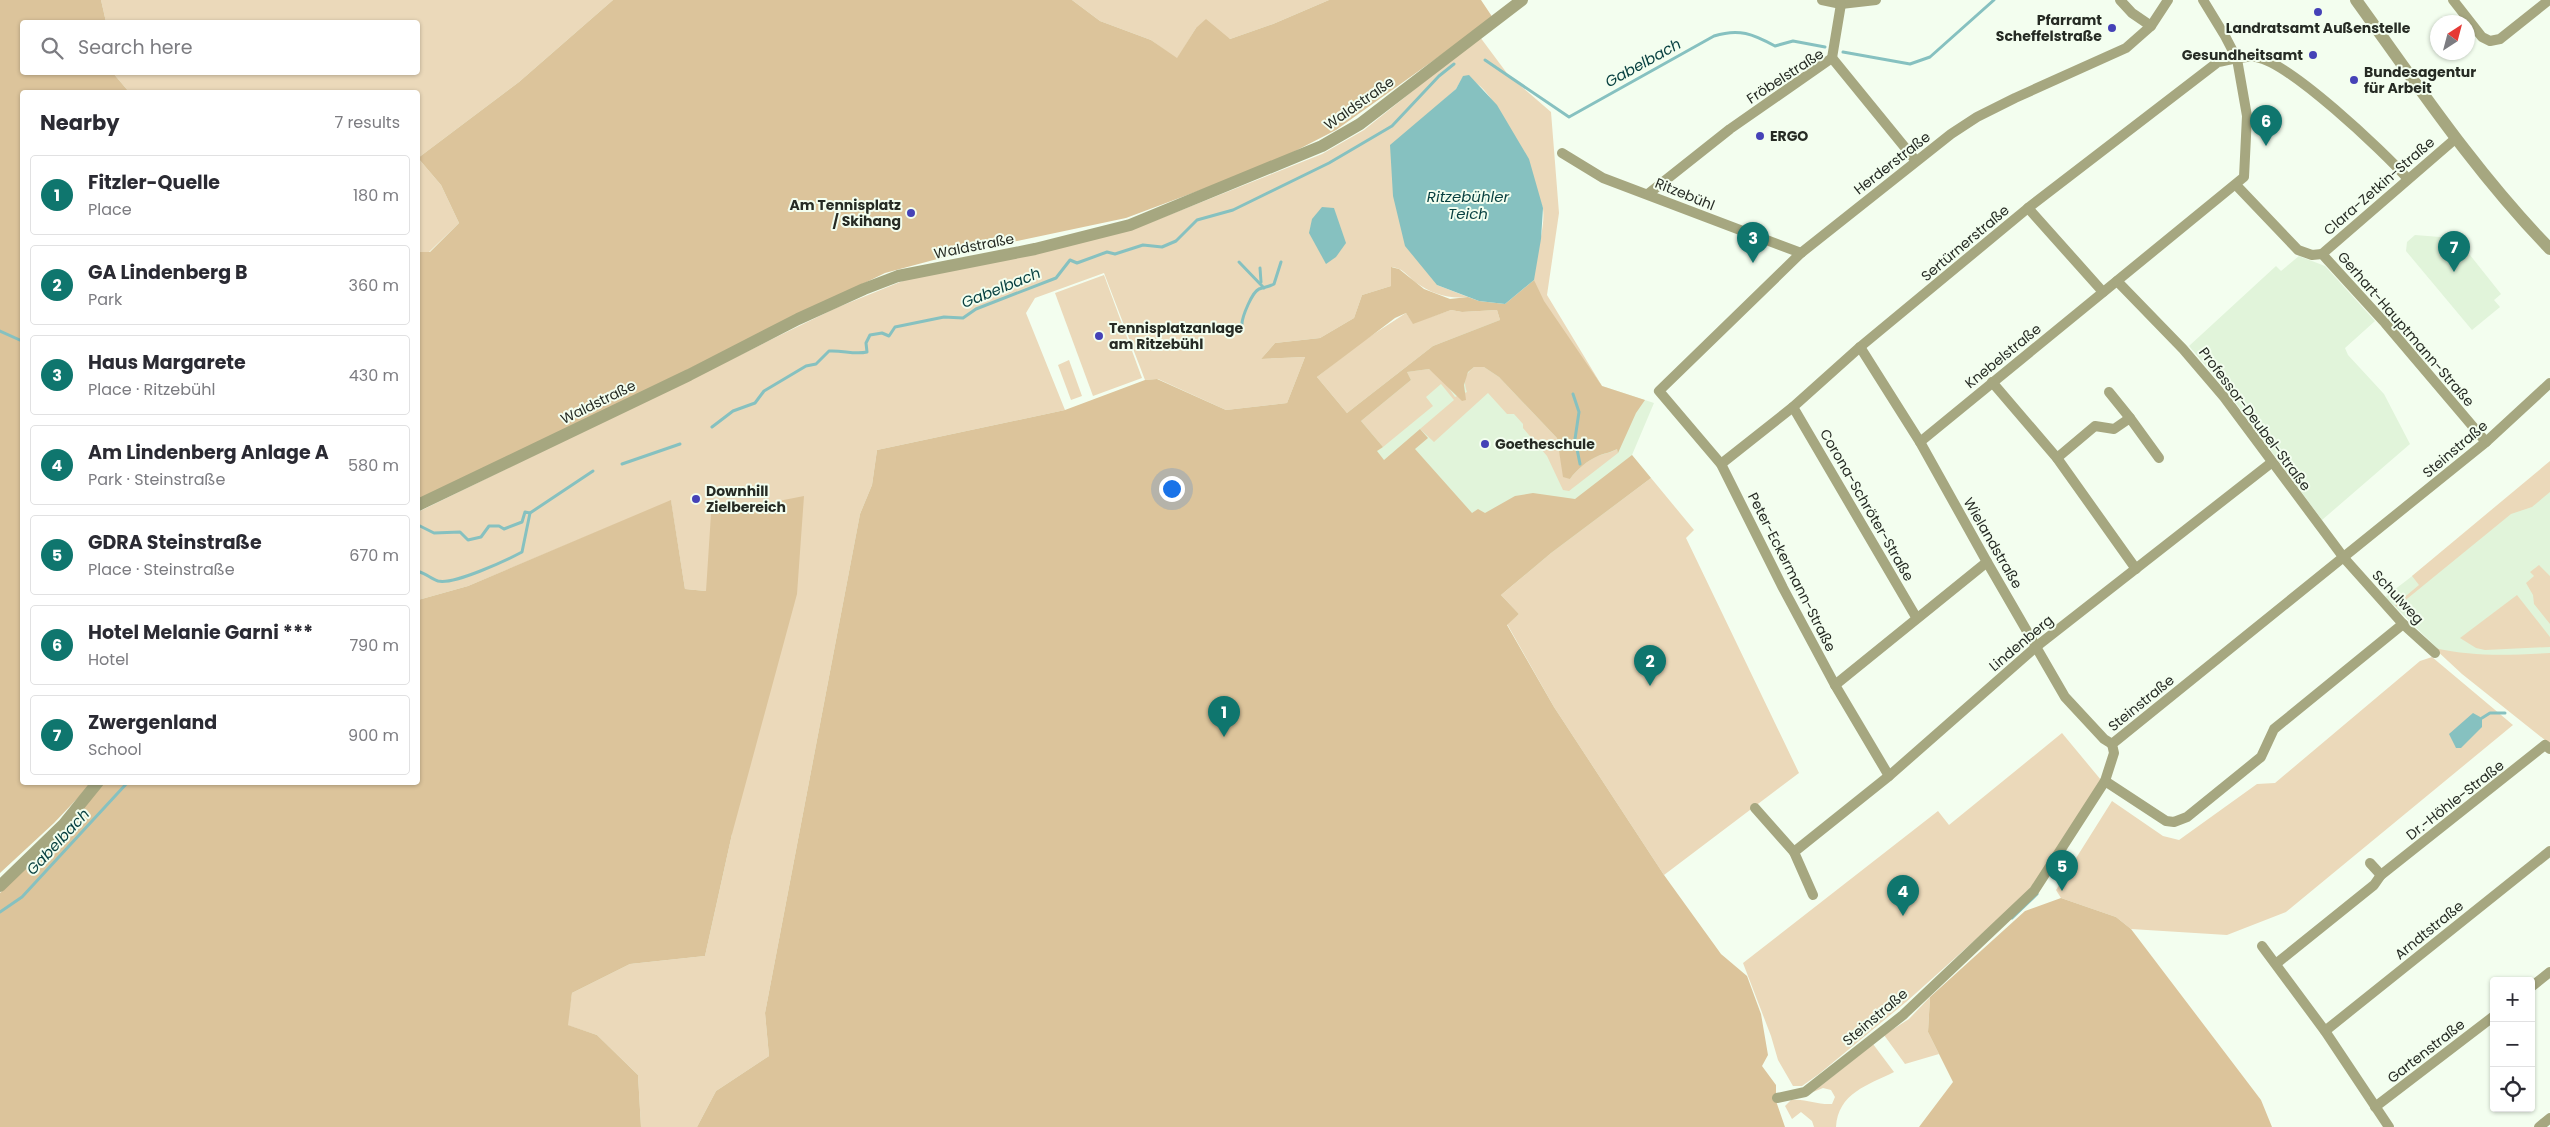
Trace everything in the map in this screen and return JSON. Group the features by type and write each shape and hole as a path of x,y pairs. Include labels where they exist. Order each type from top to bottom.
{"street":[{"name":"Waldstraße","path":"420,505 689,375 798,319 864,289 898,276 1035,249 1130,225 1322,146 1360,124 1522,0"},
{"path":"1822,0 1842,4 1876,0"},
{"path":"2120,0 2132,13 2151,26"},
{"name":"Herderstraße","path":"1659,391 1801,253 1916,161 1976,117 2126,48 2151,26 2168,0"},
{"path":"2203,0 2226,36 2237,59 2247,116 2244,177 2236,185"},
{"path":"2356,0 2454,139 2504,201 2550,249"},
{"path":"2453,0 2482,37 2490,42 2506,35 2549,0"},
{"path":"1832,58 1842,4"},
{"name":"Sertürnerstraße","path":"1721,464 1794,407 1860,347 2028,208 2218,62 2256,57 2291,76 2361,132 2407,178"},
{"name":"Fröbelstraße","path":"1648,194 1730,129 1832,58 1916,161"},
{"name":"Clara-Zetkin-Straße","path":"2322,254 2454,139"},
{"name":"Ritzebühl","path":"1562,153 1603,178 1754,237 1801,253"},
{"name":"Gerhart-Hauptmann-Straße","path":"2236,185 2298,250 2312,255 2322,254 2385,323 2486,442"},
{"name":"Knebelstraße","path":"1920,442 2236,185"},
{"path":"2028,208 2103,292"},
{"name":"Professor-Deubel-Straße","path":"2118,280 2224,397 2271,463 2344,558"},
{"name":"Wielandstraße","path":"1860,347 1920,442 1986,562 2037,646 2065,697 2104,739 2112,744"},
{"path":"1992,382 2057,458 2136,569"},
{"name":"Steinstraße","path":"1777,1098 1805,1092 1903,1015 2034,891 2105,780 2114,753 2112,744 2486,442 2550,383"},
{"name":"Peter-Eckermann-Straße","path":"1659,391 1721,464 1783,588 1835,685 1889,776"},
{"path":"2109,392 2159,458"},
{"name":"Corona-Schröter-Straße","path":"1794,407 1916,617"},
{"path":"2057,458 2095,426 2114,429 2130,418"},
{"name":"Lindenberg","path":"1794,852 1889,776 2037,646 2271,463"},
{"name":"Schulweg","path":"2344,558 2404,624 2435,653"},
{"path":"1835,685 1916,617 1986,562"},
{"path":"2105,780 2166,821 2174,822 2187,817 2261,757 2274,729 2404,624"},
{"name":"Dr.-Höhle-Straße","path":"2277,963 2374,886 2381,875 2548,747"},
{"path":"0,886 64,824 96,785"},
{"path":"1755,808 1794,852 1814,894"},
{"name":"Arndtstraße","path":"2325,1031 2550,851"},
{"path":"2370,863 2381,875"},
{"path":"2262,946 2277,963 2325,1031 2389,1127"},
{"path":"2535,984 2550,972"},
{"name":"Gartenstraße","path":"2375,1107 2490,1019"},
{"path":"2539,1127 2550,1118"}],"shaded area":[{"path":"0,0 101,0 106,20 20,20 20,75 115,75 127,90 20,90 20,785 90,785 54,823 0,873"},
{"path":"101,0 613,0 519,82 420,156 420,90 127,90 115,75 420,75 420,20 106,20"},
{"path":"613,0 1072,0 1100,21 1151,40 1177,58 1196,28 1206,19 1230,39 1273,24 1329,0 1481,0 1493,18 1336,130 1270,164 1126,218 956,254 885,273 420,501 420,252 430,252 459,223 441,185 420,160 420,156 519,82"},
{"path":"1072,0 1329,0 1273,24 1230,39 1196,28 1177,59 1151,40 1100,21"},
{"path":"1480,37 1509,76 1551,112 1559,213 1547,295 1602,386 1537,291 1534,274 1541,237 1543,209 1509,133 1489,96 1474,81 1463,77 1456,89 1435,108 1437,285 1468,297 1454,297 1434,293 1415,282 1402,270 1392,267 1391,286 1362,295 1354,318 1320,338 1275,343 1261,359 1305,357 1287,403 1226,410 1158,379 1145,380 1104,273 1035,298 1026,313 1065,410 877,450 872,485 860,514 765,1013 769,1056 716,1091 697,1127 641,1127 638,1075 597,1035 567,1025 572,993 630,964 705,956 732,834 706,591 685,589 671,501 468,586 420,599 420,511 836,308 905,280 1154,221 1322,154 1364,130"},
{"path":"420,160 441,185 459,223 429,252 420,252"},
{"path":"2415,235 2453,238 2462,245 2501,294 2494,300 2500,307 2472,330 2406,251 2407,242"},
{"path":"2299,256 2325,266 2375,321 2345,348 2348,355 2384,394 2410,444 2322,520 2227,391 2189,346 2276,266 2281,271"},
{"path":"1391,267 1399,269 1424,289 1450,299 1468,297 1479,301 1505,304 1534,280 1544,301 1602,386 1645,400 1636,413 1618,453 1617,449 1594,458 1579,469 1570,479 1563,477 1557,438 1499,377 1484,367 1474,367 1468,372 1464,385 1466,400 1462,401 1429,369 1407,372 1411,380 1361,421 1383,447 1377,451 1384,460 1420,429 1428,438 1415,449 1472,513 1478,509 1485,513 1515,496 1533,493 1575,499 1632,455 1651,478 1551,553 1501,595 1519,614 1507,625 1554,707 1664,875 1721,954 1747,976 1761,1014 1768,1055 1762,1066 1776,1085 1776,1101 1785,1127 697,1127 716,1091 769,1056 765,1013 860,514 872,485 877,450 1065,410 1145,380 1157,379 1226,410 1287,403 1305,357 1261,359 1275,343 1320,338 1354,318 1362,295 1391,286","holes":["1451,310 1462,312 1497,310 1500,320 1433,346 1347,413 1317,377 1395,318 1406,313 1413,324"]},
{"name":"Tennisplatzanlage am Ritzebühl","path":"1104,275 1142,378 1093,396 1055,293"},
{"name":"Goetheschule","path":"1544,301 1602,386 1654,403 1632,455 1651,478 1490,602 1347,413 1433,346"},
{"path":"1451,310 1462,312 1497,310 1500,320 1433,346 1347,413 1317,377 1363,341 1406,313 1413,323"},
{"path":"1069,360 1082,396 1071,400 1058,365"},
{"path":"1474,367 1484,367 1499,377 1557,438 1562,465 1570,479 1579,469 1594,458 1617,449 1618,453 1569,491 1563,490 1547,456 1523,428 1523,424 1514,414 1507,414 1488,393 1434,442 1420,429 1454,400 1441,384 1426,397 1433,406 1383,447 1361,421 1411,380 1407,372 1429,369 1444,381 1455,397 1467,392 1466,378"},
{"path":"2550,461 2550,492 2532,507 2511,514 2397,607 2395,605 2419,585 2412,576"},
{"path":"2550,467 2550,744 2442,653 2385,597 2507,503"},
{"path":"1651,478 1694,530 1686,538 1799,773 1664,875 1554,707 1507,624 1519,614 1501,595 1551,553"},
{"path":"804,496 797,594 732,834 705,956 630,964 572,993 568,1025 597,1035 638,1075 641,1127 0,1127 0,893 68,826 100,785 420,785 420,599 468,586 671,500 685,589 706,591 711,514"},
{"path":"2539,565 2550,576 2550,624 2534,604 2533,595 2526,583 2534,576 2530,572"},
{"path":"2517,595 2550,637 2550,647 2485,650 2476,648 2460,638"},
{"path":"2434,648 2478,654 2550,653 2550,744 2462,674"},
{"path":"2432,657 2513,725 2286,912 2227,935 2131,929 2116,917 2061,898 2056,890 2112,801 2163,836 2179,840 2257,784 2275,783 2420,661"},
{"path":"2062,733 2101,780 2032,889 1906,1002 1819,1074 1802,1086 1793,1086 1778,1060 1771,1036 1743,963 1938,811 1949,825"},
{"path":"2061,898 2116,917 2131,929 2261,1100 2272,1127 1919,1127 1953,1082 1928,1032 1930,997 2025,911"},
{"path":"1930,997 1928,1032 1939,1054 1905,1064 1884,1035 1909,1019"},
{"path":"1873,1044 1894,1072 1865,1086 1848,1098 1838,1115 1836,1127 1814,1127 1812,1121 1801,1112 1792,1119 1785,1106 1791,1100 1832,1104 1835,1097 1831,1090 1823,1088 1813,1092"}],"water":[{"name":"Ritzebühler Teich","path":"1469,75 1497,105 1529,159 1543,208 1541,239 1534,280 1505,304 1479,301 1437,285 1405,246 1393,196 1390,145 1456,89 1463,76"},
{"path":"1322,207 1334,208 1346,243 1336,257 1326,264 1309,233 1312,219"},
{"path":"2473,713 2482,718 2482,727 2461,748 2456,748 2449,734"}],"waterway":[{"name":"Gabelbach","path":"1843,52 1910,64 1930,57 1994,0"},
{"name":"Gabelbach","path":"1485,60 1569,117 1714,36 1738,32 1753,35 1775,46 1793,41 1825,47"},
{"name":"Gabelbach","path":"712,427 733,411 755,403 764,391 806,366 816,364 829,351 867,352 866,343 870,335 882,333 889,336 895,327 944,317 963,318 976,309 1056,278 1070,260 1077,263 1107,252 1115,254 1143,245 1162,247 1176,241 1197,220 1233,210 1329,163 1392,126 1439,76 1454,64"},
{"path":"1239,262 1264,288"},
{"path":"1242,324 1253,295 1259,289 1274,284 1281,262"},
{"path":"1260,268 1261,282"},
{"path":"0,331 20,340"},
{"path":"1573,394 1579,412 1575,439 1580,464"},
{"name":"Gabelbach","path":"622,464 680,444"},
{"name":"Gabelbach","path":"420,572 438,581 446,581 468,576 522,552 530,513 593,471"},
{"path":"420,526 434,533 460,532 468,540 481,537 489,526 499,526 504,529 522,522 525,512 530,513"},
{"path":"2482,718 2490,713 2505,713"},
{"name":"Gabelbach","path":"0,912 22,897 125,785"},
{"path":"2012,918 2037,894"}],"place":[{"name":"Landratsamt Außenstelle","path":"2318,12"},
{"name":"Pfarramt Scheffelstraße","path":"2112,28"},
{"name":"Gesundheitsamt","path":"2313,55"},
{"name":"Bundesagentur für Arbeit","path":"2354,80"},
{"name":"ERGO","path":"1760,136"},
{"name":"Hotel Melanie Garni ***","path":"2266,146"},
{"name":"Am Tennisplatz / Skihang","path":"911,213"},
{"name":"Haus Margarete","path":"1753,263"},
{"name":"Zwergenland","path":"2454,272"},
{"name":"Tennisplatzanlage am Ritzebühl","path":"1099,336"},
{"name":"Goetheschule","path":"1485,444"},
{"name":"Downhill Zielbereich","path":"696,499"},
{"name":"GA Lindenberg B","path":"1650,686"},
{"name":"Fitzler-Quelle","path":"1224,737"},
{"name":"GDRA Steinstraße","path":"2062,891"},
{"name":"Am Lindenberg Anlage A","path":"1903,916"}]}
